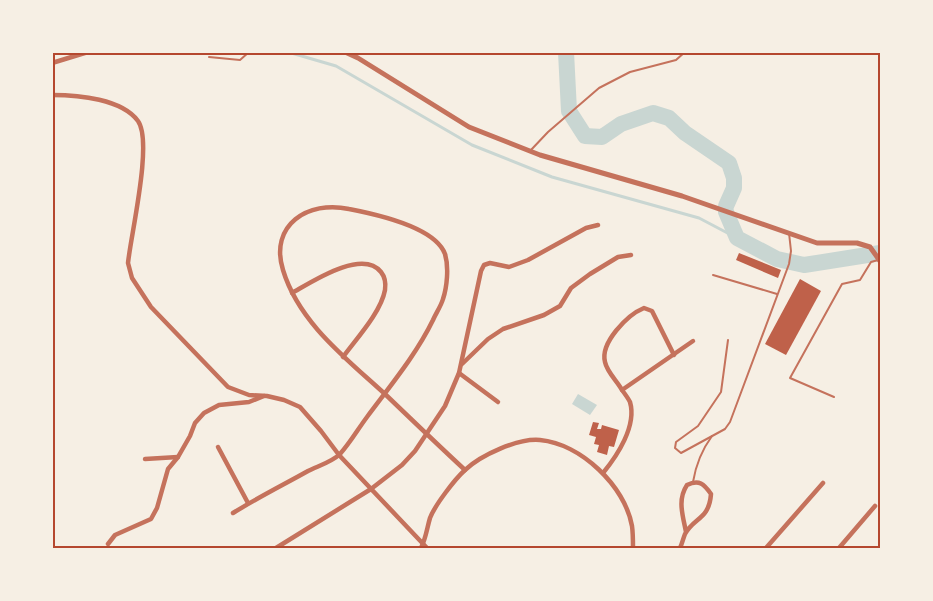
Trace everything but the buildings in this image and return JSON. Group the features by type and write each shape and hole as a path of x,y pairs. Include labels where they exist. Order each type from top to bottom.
{"street":[{"path":"52,63 88,52"},
{"path":"345,52 469,127 530,151 682,196 817,243 857,243 870,247 878,259"},
{"path":"358,58 363,52"},
{"path":"52,95 104,100 125,108 139,122 144,135 144,157 128,263 132,278 151,307 228,387 249,394 284,400 300,407 339,455 424,547"},
{"path":"232,513 339,455 385,394 426,334 443,300 447,274 445,253 431,238 404,222 342,207 318,207 303,212 289,226 280,246 283,269 292,293 314,325 343,357 385,394 465,470"},
{"path":"276,549 371,489 402,465 427,434 445,406 459,373 484,265 509,267 528,260 586,228 598,225"},
{"path":"462,364 503,329 544,315 560,306 572,288 590,274 618,257 631,255"},
{"path":"292,293 344,266 372,266 381,272 385,292 369,321 343,357"},
{"path":"603,473 616,458 631,420 630,402 604,360 606,347 633,312 644,308 652,312 674,355"},
{"path":"622,390 693,341"},
{"path":"459,373 498,402"},
{"path":"108,544 115,535 151,519 157,508 168,469 178,457 195,423 204,413 219,405 249,402 267,396"},
{"path":"424,547 430,517 465,470 489,454 514,444 540,440 566,448 586,459 603,473 616,490 632,524 633,549"},
{"path":"218,447 248,503"},
{"path":"145,459 178,457"},
{"path":"680,549 686,532 709,508 711,494 704,484 693,482 687,485 682,492 680,506 686,532"},
{"path":"766,549 823,483"},
{"path":"839,549 875,506"}],"lane":[{"path":"208,57 240,60 249,52"},
{"path":"530,151 598,88 630,72 676,60 686,52"},
{"path":"728,340 721,392 698,426 676,442 675,448 681,453 725,429 730,422 789,264 791,251 789,233"},
{"path":"834,398 790,378 842,284 860,280 871,262 878,259"},
{"path":"713,275 777,294"},
{"path":"693,482 695,465 701,451 713,436"}],"shaded area":[{"path":"578,394 597,405 590,415 572,404"}],"waterway":[{"path":"288,52 336,66 472,145 552,177 699,218 737,238"},
{"path":"566,52 569,111 585,136 602,137 621,124 653,113 669,118 685,133 729,163 734,178 734,188 726,206"},
{"path":"726,212 737,238 777,259 804,265 880,253"}]}
